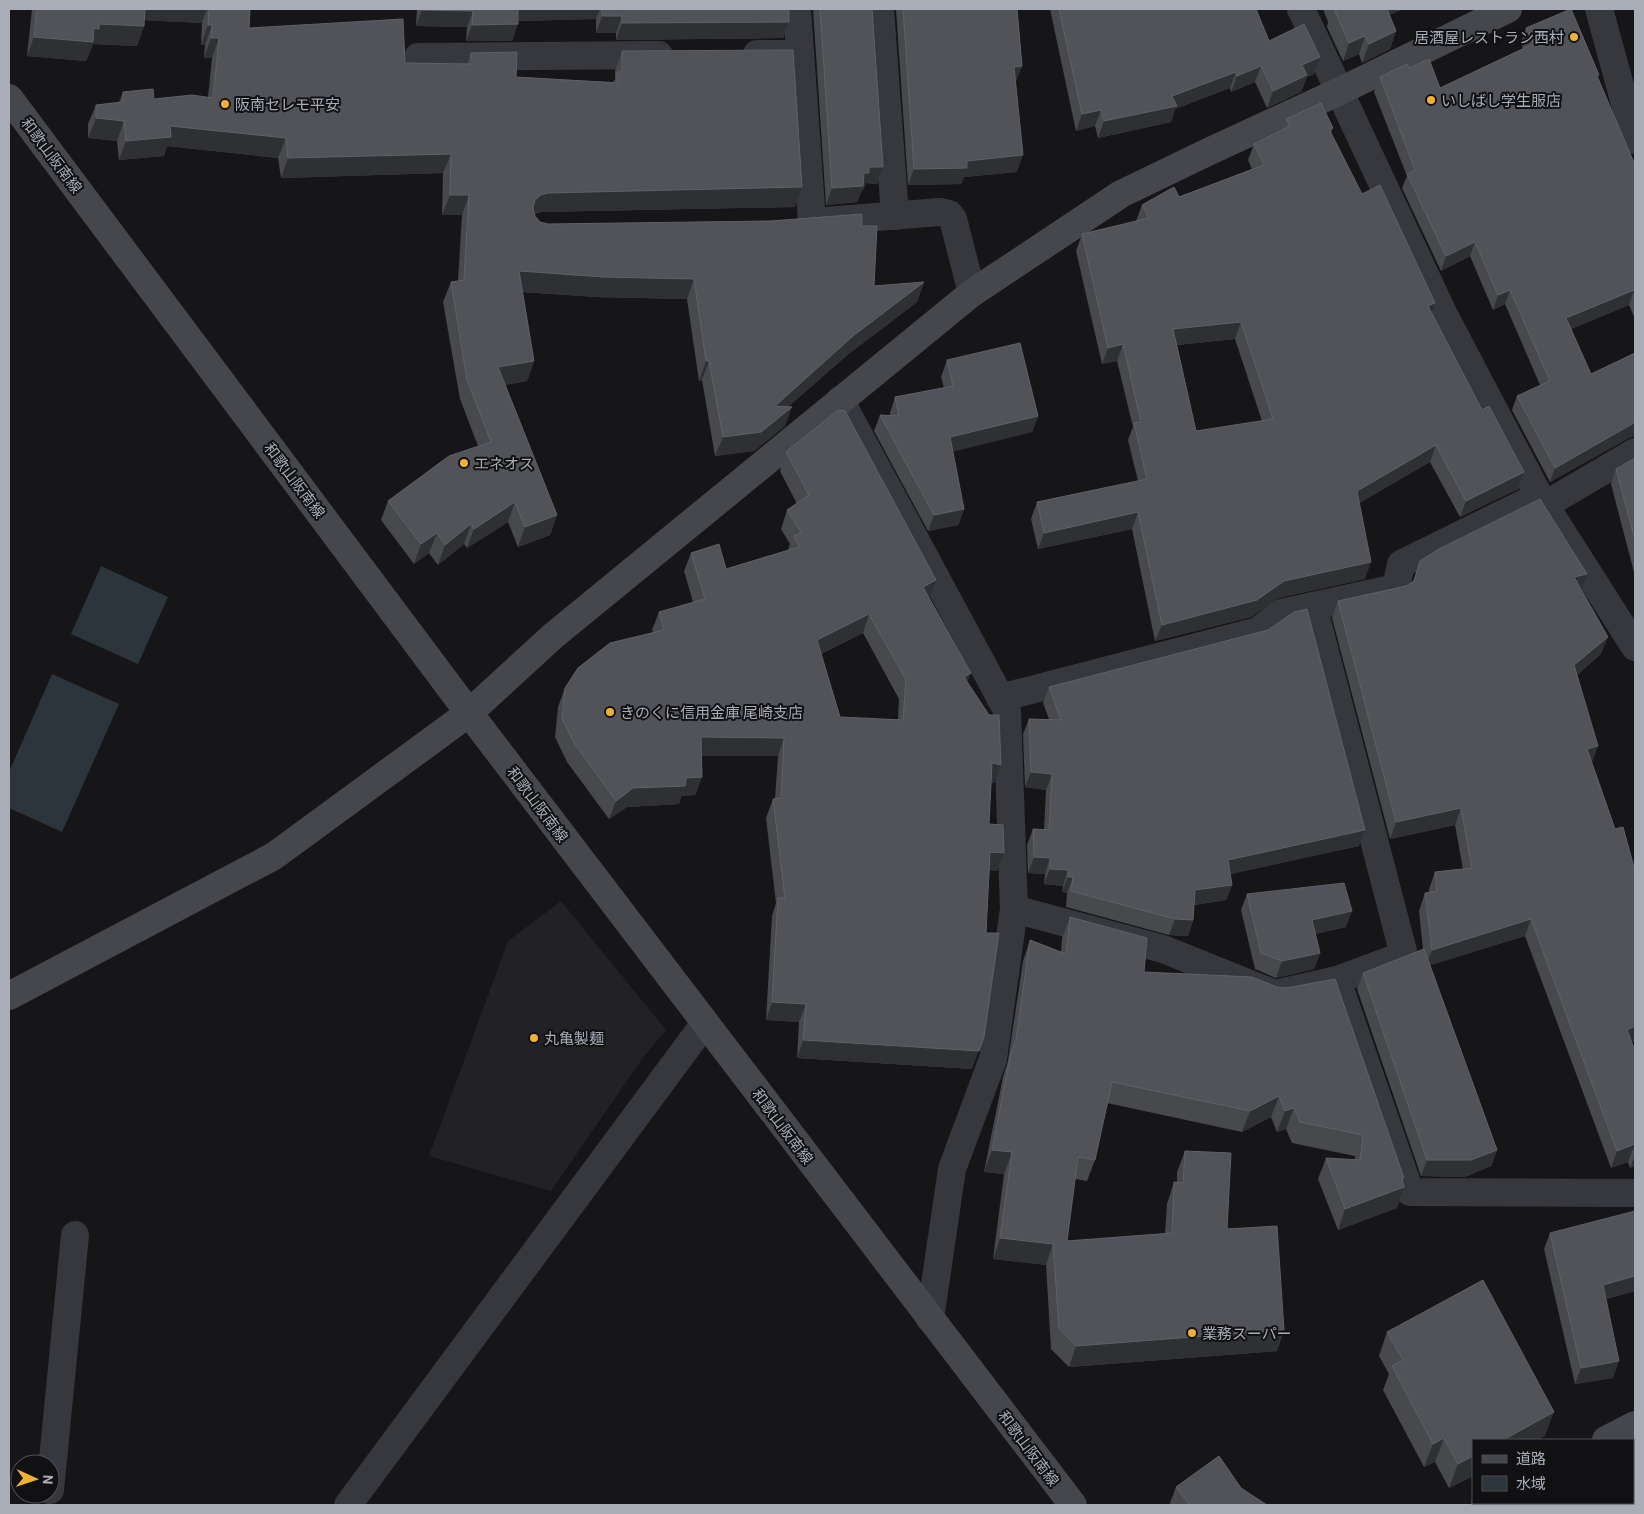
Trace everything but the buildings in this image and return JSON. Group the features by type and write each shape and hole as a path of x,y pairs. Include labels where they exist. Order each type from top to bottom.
{"street":[{"path":"797,9 812,222"},
{"path":"880,9 895,216"},
{"path":"1301,9 1338,92 1442,311 1542,501 1635,647"},
{"path":"9,996 274,856 469,713 553,636 972,292 1121,194 1338,92 1508,9"},
{"path":"1599,9 1635,140"},
{"path":"732,54 800,54"},
{"path":"418,56 683,55"},
{"name":"和歌山阪南線","path":"9,98 469,713 1073,1505"},
{"path":"783,224 940,212 949,214 953,219 972,292"},
{"path":"840,400 1006,710 1014,909 993,1059 952,1168 930,1319"},
{"path":"1000,698 1258,631 1281,613 1396,588 1401,564 1542,501 1635,452"},
{"path":"1014,909 1163,949 1275,994 1337,980 1404,955 1313,606"},
{"path":"1337,980 1410,1192 1635,1193"},
{"path":"348,1505 705,1023"},
{"path":"54,1454 75,1234"},
{"path":"1608,1439 1635,1425"}],"shaded area":[{"path":"561,901 666,1030 642,1059 551,1191 429,1156 508,941"}],"water":[{"path":"101,566 168,597 138,664 71,634"},
{"path":"52,674 119,704 62,832 9,808 9,772"}],"place":[{"name":"居酒屋レストラン西村","path":"1574,37"},
{"name":"いしばし学生服店","path":"1431,100"},
{"name":"阪南セレモ平安","path":"225,104"},
{"name":"エネオス","path":"464,463"},
{"name":"きのくに信用金庫 尾崎支店","path":"610,712"},
{"name":"丸亀製麺","path":"534,1038"},
{"name":"業務スーパー","path":"1192,1333"}]}
